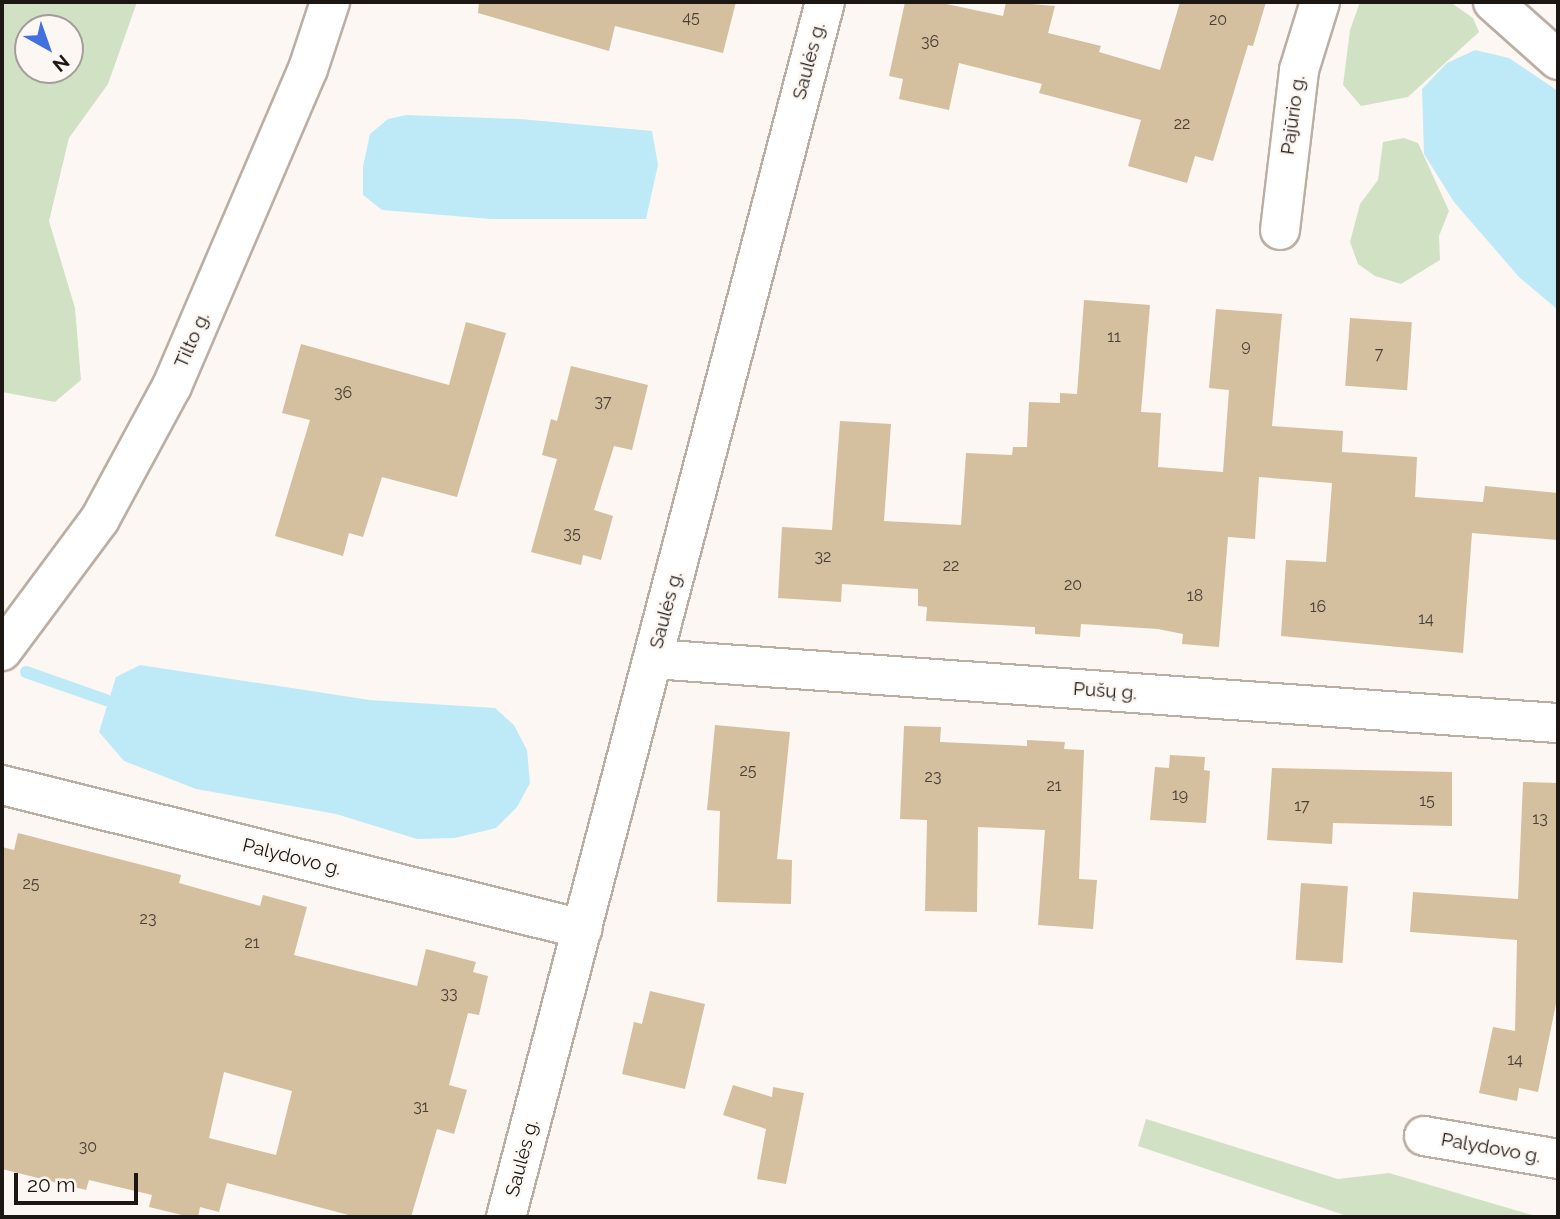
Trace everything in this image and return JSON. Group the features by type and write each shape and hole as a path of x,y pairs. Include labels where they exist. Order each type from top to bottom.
{"street":[{"name":"Tilto g.","path":"2,651 100,519 172,386 303,81 330,2"},
{"name":"Saulės g.","path":"506,1217 825,2"},
{"name":"Pajūrio g.","path":"1280,230 1299,69 1320,2"},
{"path":"1493,2 1558,60"},
{"name":"Pušų g.","path":"653,659 1558,723"},
{"name":"Palydovo g.","path":"2,785 582,929"},
{"name":"Palydovo g.","path":"1424,1136 1558,1160"}],"green space":[{"path":"2,2 137,2 108,84 69,138 49,221 75,308 81,380 55,402 2,392"},
{"path":"1360,2 1450,2 1473,18 1479,32 1408,97 1361,106 1343,85 1350,30"},
{"path":"1404,138 1418,143 1449,211 1439,236 1440,260 1401,284 1375,276 1358,264 1350,242 1360,204 1378,180 1383,142"},
{"path":"1146,1119 1338,1179 1389,1173 1539,1217 1350,1217 1138,1146"}],"water":[{"path":"1475,50 1509,58 1558,91 1558,310 1519,277 1454,202 1424,154 1422,89 1447,63"},
{"path":"406,115 520,119 652,131 658,165 646,219 491,219 382,210 363,195 363,166 370,134 388,119"},
{"path":"140,665 370,700 495,708 514,725 527,750 530,783 517,807 496,828 455,838 417,839 336,814 196,789 124,761 99,732 116,677"}],"building":[{"path":"479,2 736,2 723,53 615,26 609,51 478,13"},
{"path":"905,2 937,2 1003,16 1006,2 1055,6 1048,33 1101,46 1099,52 1160,70 1180,2 1266,2 1253,46 1248,45 1213,161 1195,156 1187,183 1128,166 1141,120 1039,93 1042,84 959,63 949,110 899,99 903,79 889,76"},
{"path":"1084,300 1150,305 1141,412 1161,413 1158,467 1223,472 1229,390 1209,388 1216,309 1282,314 1272,426 1343,431 1342,452 1417,457 1415,497 1483,502 1485,486 1558,493 1558,540 1472,533 1463,653 1281,636 1286,560 1326,562 1332,483 1259,477 1255,539 1228,537 1219,647 1182,644 1183,634 1158,629 1081,624 1080,637 1035,634 1035,627 926,621 927,607 918,606 918,589 842,584 841,602 778,598 782,527 832,530 840,421 891,424 884,521 961,525 966,453 1012,455 1013,447 1027,447 1029,402 1060,403 1060,393 1077,394"},
{"path":"1350,318 1412,322 1407,390 1345,386"},
{"path":"466,322 506,333 457,497 382,477 363,537 349,533 343,556 275,536 310,420 282,413 301,344 449,385"},
{"path":"571,366 648,385 632,450 614,446 594,510 613,516 601,560 583,555 581,565 531,552 557,459 542,455 551,419 557,421"},
{"path":"715,725 790,732 777,859 792,860 791,904 717,902 720,811 707,810"},
{"path":"904,726 941,727 940,742 1027,746 1027,740 1065,742 1064,749 1084,750 1079,879 1097,880 1093,929 1038,925 1045,830 978,827 977,912 925,911 927,820 900,819"},
{"path":"1170,755 1205,757 1204,770 1210,771 1206,823 1150,820 1155,767 1169,768"},
{"path":"1272,768 1452,772 1452,826 1333,823 1332,844 1267,840"},
{"path":"1523,782 1558,783 1558,994 1538,1092 1519,1088 1517,1101 1479,1093 1493,1027 1515,1031 1517,940 1410,932 1413,892 1518,899"},
{"path":"18,833 181,875 179,883 260,906 263,895 307,907 294,955 417,986 426,949 476,962 473,972 488,976 479,1015 468,1013 449,1085 467,1090 454,1134 437,1129 411,1217 356,1217 227,1183 219,1212 200,1207 198,1217 190,1217 149,1207 152,1195 89,1180 86,1190 2,1169 2,847 14,850","holes":["224,1072 292,1091 276,1155 209,1138"]},
{"path":"1301,883 1348,886 1343,963 1296,960"},
{"path":"650,991 705,1004 685,1089 622,1074 634,1022 642,1024"},
{"path":"733,1085 772,1097 773,1087 804,1093 786,1184 757,1179 766,1129 723,1115"}],"waterway":[{"path":"26,672 106,700"}]}
